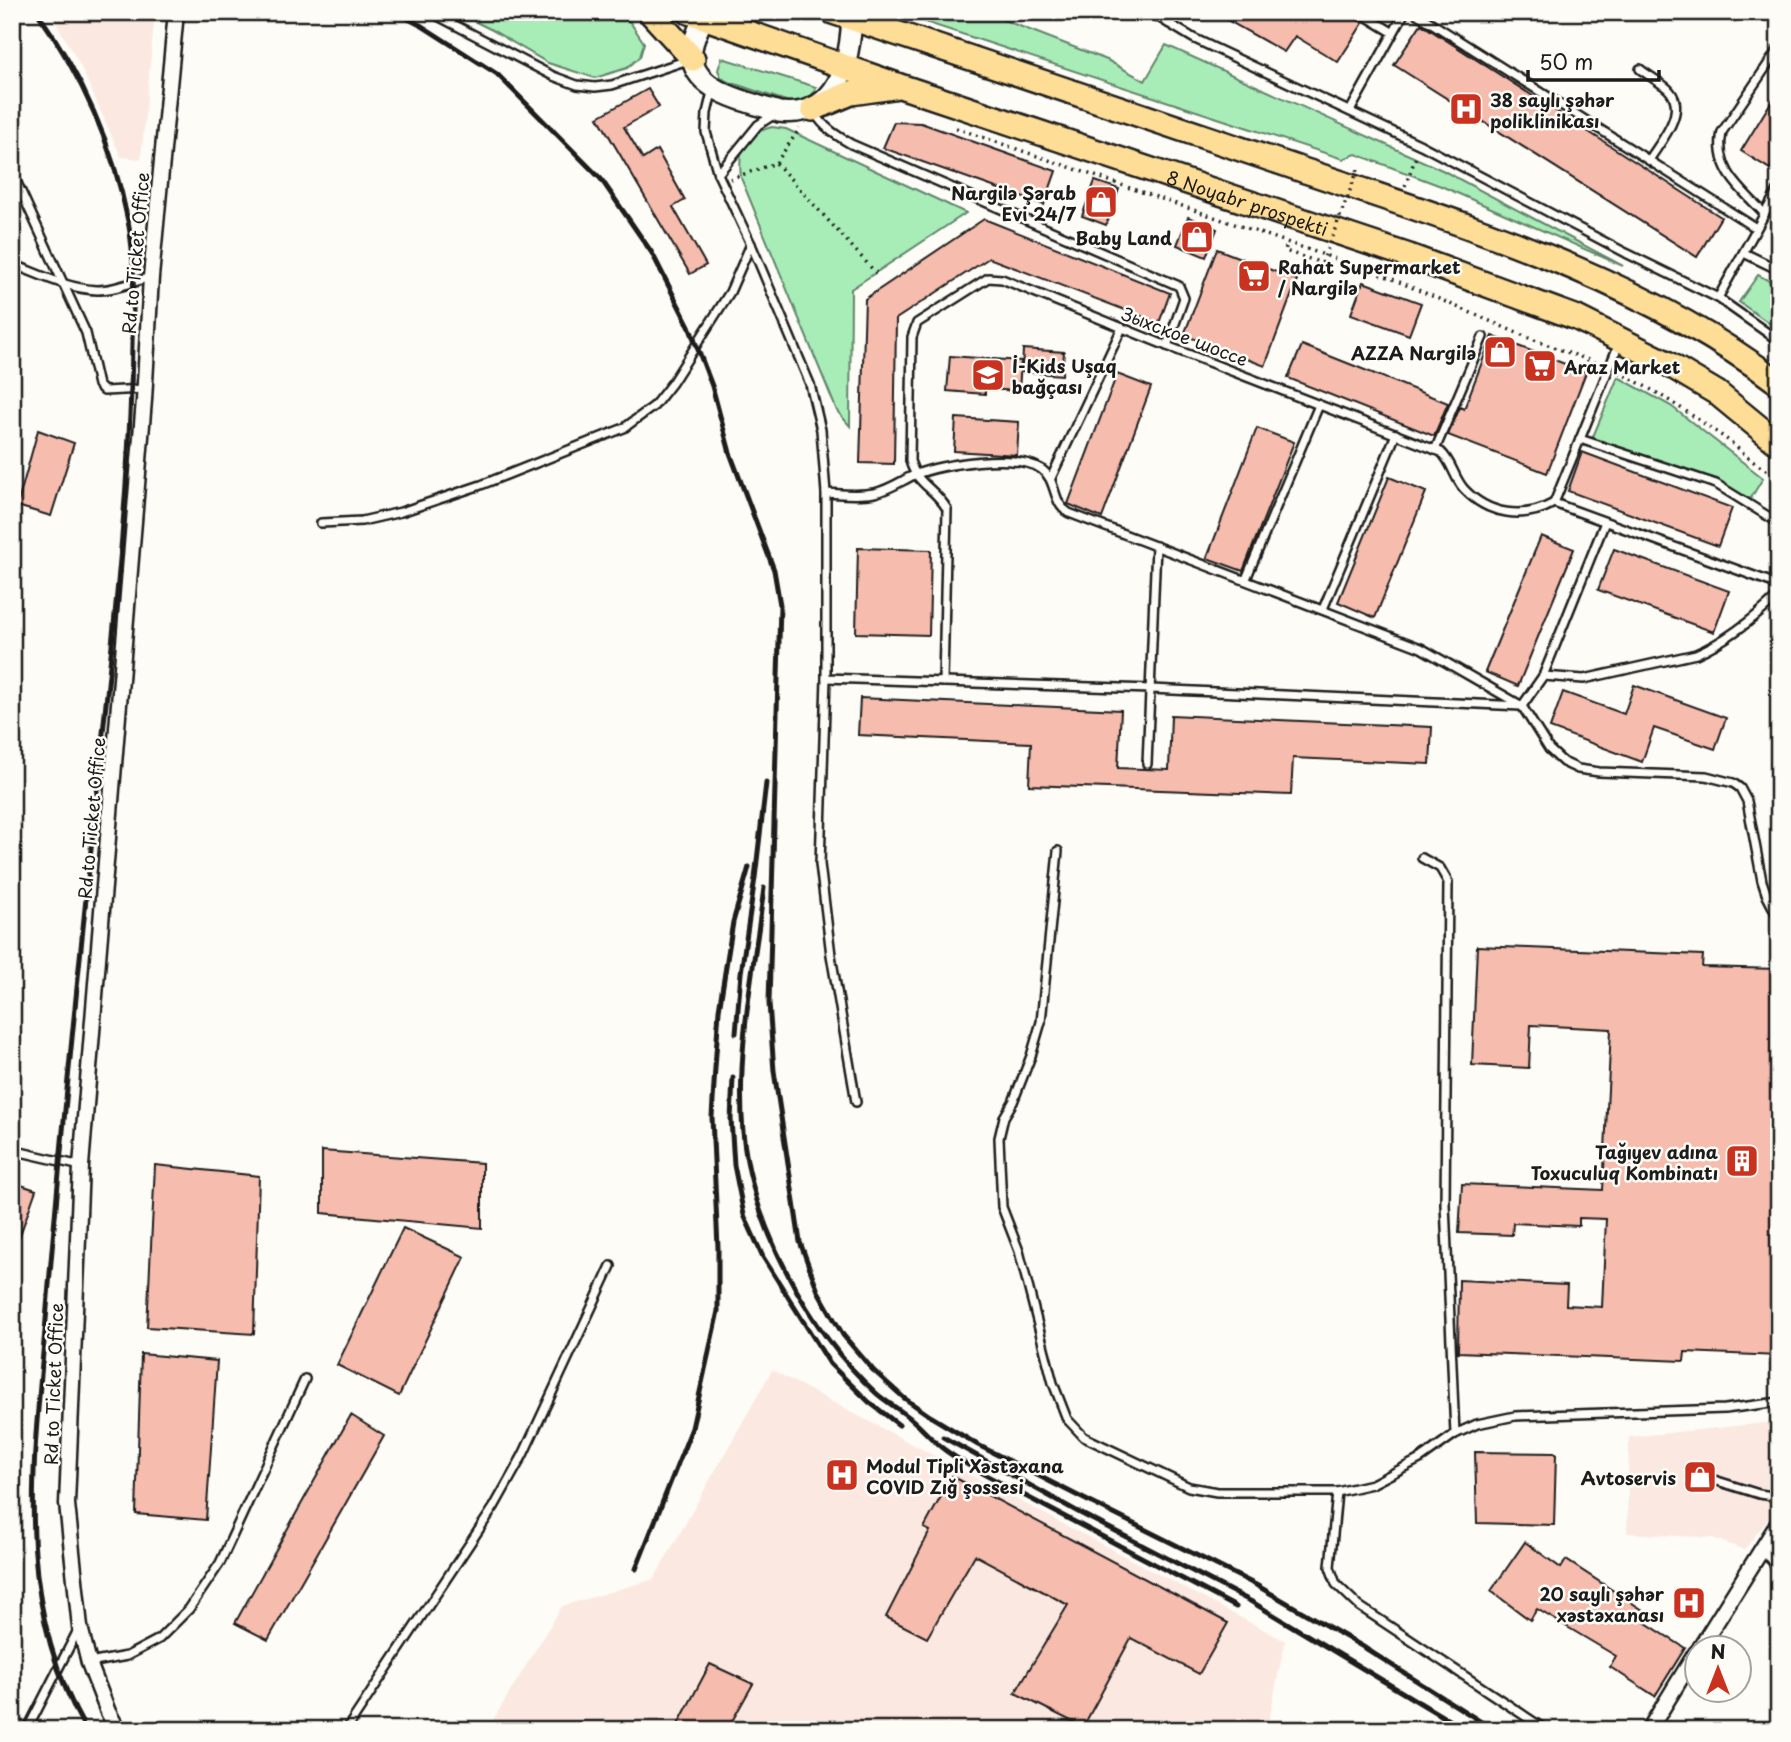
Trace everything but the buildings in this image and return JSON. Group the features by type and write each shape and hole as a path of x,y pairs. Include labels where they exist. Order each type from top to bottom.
{"highway":[{"path":"650,12 692,59"},
{"name":"8 Noyabr prospekti","path":"699,14 844,67 1409,256 1577,318 1665,362 1717,393 1779,444"},
{"path":"853,14 911,38 1399,203 1596,276 1691,324 1744,356 1779,383"},
{"path":"813,109 851,93 900,86"}],"main road":[{"path":"699,14 692,59 699,76 713,88 779,112 799,113 813,109 830,94 848,54 853,14"}],"street":[{"name":"Rd to Ticket Office","path":"118,1730 89,1663 80,1627 67,1504 80,1166 144,389 150,277 176,12"},
{"path":"1708,1634 1779,1522"},
{"path":"1649,1730 1682,1676"}],"lane":[{"path":"430,12 553,76 577,85 612,85 692,59"},
{"path":"1150,12 1193,38 1421,145 1626,253 1718,298 1779,341"},
{"path":"1168,23 1175,12"},
{"path":"1359,12 1392,32"},
{"path":"1350,111 1405,12"},
{"path":"1414,12 1756,228"},
{"path":"1764,213 1729,177 1720,142 1722,132 1779,48"},
{"path":"1640,69 1669,90 1676,102 1674,118 1649,160"},
{"path":"713,88 706,132 720,178 810,384 821,430 826,493 826,678 820,864 829,943 856,1102"},
{"path":"813,109 821,123 833,134 851,144 1179,286 1184,298 1167,346"},
{"path":"720,178 758,125 779,112"},
{"path":"12,172 86,333 98,385 104,391 144,389"},
{"path":"1718,298 1779,188"},
{"path":"321,523 362,521 401,512 481,485 624,428 654,406 672,383 730,292 751,244"},
{"path":"1744,253 1779,270"},
{"path":"12,264 65,284 96,290 115,288 150,277"},
{"name":"Зыхское шоссе","path":"914,475 910,461 912,337 917,323 988,278 1002,279 1435,450"},
{"path":"1122,328 1051,478 1054,495 1061,508 1421,648 1522,706 1549,749 1563,762 1578,769 1706,776 1722,778 1740,788 1747,801 1762,881 1779,919"},
{"path":"1483,337 1435,450 1447,458 1454,474 1475,499 1495,509 1518,514 1538,512 1554,503 1620,339"},
{"path":"1246,579 1319,405"},
{"path":"1323,608 1396,435"},
{"path":"1580,439 1716,484 1779,523"},
{"path":"826,493 876,493 914,475 948,465 976,461 1030,464 1051,478"},
{"path":"914,475 940,497 947,509 943,682"},
{"path":"1554,503 1779,585"},
{"path":"1522,706 1543,676 1605,522"},
{"path":"1147,764 1156,546"},
{"path":"1543,676 1584,679 1696,654 1713,647 1745,626 1779,595"},
{"path":"826,678 1152,689 1522,706"},
{"path":"1058,851 1041,1023 1013,1102 1004,1117 999,1138 1002,1207 1019,1251 1053,1383 1067,1419 1084,1437 1189,1487 1217,1492 1337,1492 1372,1484 1420,1459 1455,1434 1478,1423 1515,1416 1725,1409 1779,1402"},
{"path":"1422,858 1440,868 1448,882 1445,1203 1455,1434"},
{"path":"12,1150 80,1166"},
{"path":"346,1730 494,1507 523,1454 611,1266"},
{"path":"89,1663 127,1656 159,1639 189,1609 220,1563 305,1379"},
{"path":"1695,1474 1759,1494 1779,1497"},
{"path":"1337,1492 1330,1567 1336,1584 1359,1606 1546,1730"},
{"path":"1762,1551 1773,1562 1779,1577"},
{"path":"27,1730 80,1627"}],"path":[{"path":"720,178 776,163 813,109"},
{"path":"951,126 1388,276 1529,338 1609,368 1672,403 1728,440 1768,472 1779,474"},
{"path":"1399,203 1421,145"},
{"path":"776,163 876,273"},
{"path":"1286,247 1285,251 1322,263 1359,167"}],"shaded area":[{"path":"50,12 155,12 141,159 121,157 80,65"},
{"name":"Modul Tipli Xəstəxana COVID Zığ şossesi","path":"772,1370 1285,1641 1267,1730 487,1730 562,1606 654,1579"},
{"name":"Avtoservis","path":"1774,1422 1770,1517 1744,1550 1713,1538 1627,1533 1629,1437"}],"green space":[{"path":"456,12 610,12 630,22 644,43 640,57 627,68 595,78 548,63"},
{"path":"914,12 983,12 1107,60 1145,81 1166,45 1442,170 1623,266 1441,186 1356,154 1343,159 922,21"},
{"path":"722,58 816,87 809,102 798,105 726,81 718,70"},
{"path":"772,127 786,129 966,213 851,289 850,426 837,411 741,178 740,159 744,145 754,134"},
{"path":"1758,275 1779,286 1779,330 1739,302"},
{"path":"1618,377 1671,406 1763,478 1748,503 1592,439"}],"railway":[{"path":"37,12 68,60 104,138 122,193 131,236 133,266 130,414 123,520 62,1137 34,1470 37,1576 46,1628 62,1680 86,1730"},
{"path":"395,12 497,74 601,179 652,253 689,326 712,386 730,453 774,570 780,605 769,1003 774,1071 800,1242 818,1291 843,1335 873,1370 904,1398 930,1416 978,1445 1256,1585 1365,1648 1494,1730"},
{"path":"736,1033 741,973 766,783"},
{"path":"636,1569 692,1428 718,1311 712,1117 719,1010 733,922 749,867"},
{"path":"764,888 744,1040 741,1102 743,1132 748,1167 771,1238 787,1273 828,1339 876,1393 950,1453 976,1470 1236,1607"},
{"path":"733,1078 731,1119 734,1165 744,1215 763,1257 830,1364 869,1402 899,1425"},
{"path":"943,1437 1080,1513 1252,1602 1465,1730"}],"place":[{"name":"38 saylı şəhər poliklinikası","path":"1466,109"},
{"name":"Nargilə Şərab Evi 24/7","path":"1101,202"},
{"name":"Baby Land","path":"1197,237"},
{"name":"Rahat Supermarket / Nargilə","path":"1254,276"},
{"name":"AZZA Nargilə","path":"1500,352"},
{"name":"Araz Market","path":"1540,366"},
{"name":"İ-Kids Uşaq bağçası","path":"988,375"},
{"name":"Tağıyev adına Toxuculuq Kombinatı","path":"1742,1161"},
{"name":"Modul Tipli Xəstəxana COVID Zığ şossesi","path":"842,1475"},
{"name":"Avtoservis","path":"1700,1477"},
{"name":"20 saylı şəhər xəstəxanası","path":"1689,1603"}]}
